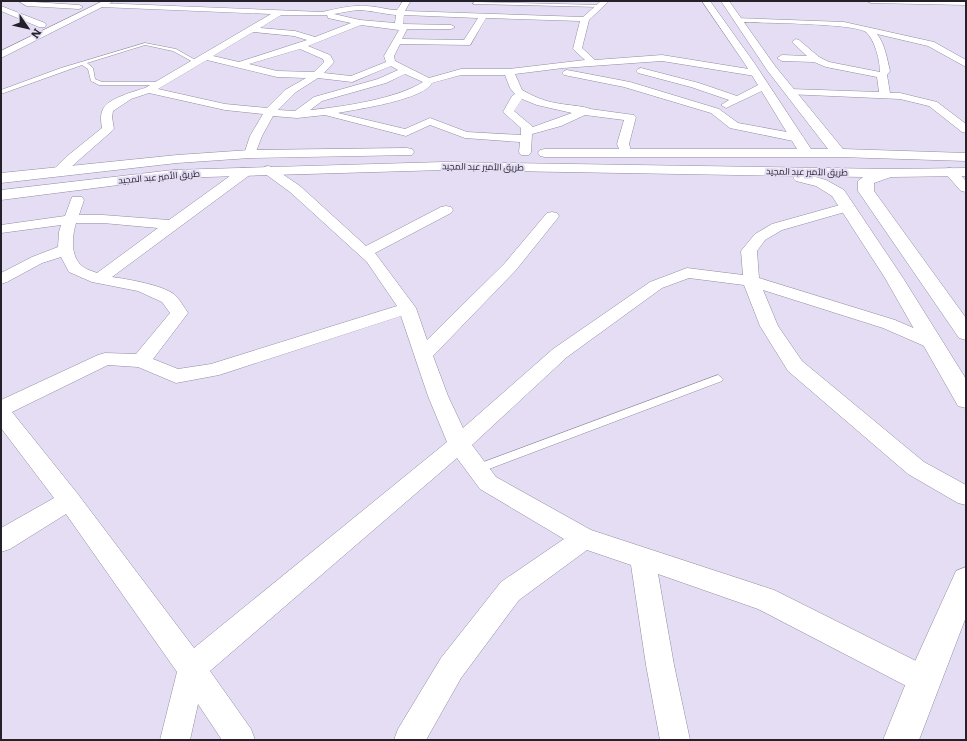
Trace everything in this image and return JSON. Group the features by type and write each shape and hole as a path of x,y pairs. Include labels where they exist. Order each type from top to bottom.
{"main road":[{"path":"1,45 91,1"},
{"path":"706,1 808,153"},
{"path":"725,1 771,68 839,153"},
{"path":"1,55 105,3"},
{"name":"طريق الأمير عبد المجيد","path":"510,152 526,141 626,153 839,153 966,156"},
{"name":"طريق الأمير عبد المجيد","path":"1,178 58,171 250,154 424,152"},
{"name":"طريق الأمير عبد المجيد","path":"1,194 173,174 268,170 444,166 762,172 966,172"},
{"path":"762,172 801,178 821,183 838,193 935,344 966,400"},
{"path":"890,173 866,181 866,191 966,333"},
{"path":"901,740 924,680 966,581"}],"street":[{"path":"22,1 28,4 79,6"},
{"path":"407,1 400,12 399,26 403,29 389,56 391,63 428,81"},
{"path":"871,1 966,3"},
{"path":"105,3 322,14 362,22 399,26 468,28 482,16"},
{"path":"593,63 577,49 585,19 602,4"},
{"path":"299,13 308,5"},
{"path":"1,8 29,18 42,25"},
{"path":"322,14 357,8 368,8 384,12 585,19"},
{"path":"58,171 108,129 106,117 108,109 127,97 149,90 160,84 280,12"},
{"path":"738,20 844,24 931,44 966,64"},
{"path":"238,65 300,46 362,22"},
{"path":"396,40 467,43 468,28"},
{"path":"251,29 295,34 314,40"},
{"path":"868,30 876,39 882,56 885,71 882,75 884,95"},
{"path":"796,42 816,59 826,64 882,75"},
{"path":"250,154 254,138 271,112 290,91 316,75 329,62 328,57 300,46"},
{"path":"207,56 277,74 316,75 352,79 391,63"},
{"path":"149,90 225,107 297,115 325,112 396,98 416,91 427,84 428,81 461,72 509,72 563,65 662,58 755,73"},
{"path":"564,82 610,87 626,84 641,71 662,58"},
{"path":"782,58 816,59"},
{"path":"544,68 626,84 715,111 734,126 798,138"},
{"path":"297,115 318,99 382,81 405,70"},
{"path":"641,71 695,85 737,99"},
{"path":"509,72 543,79"},
{"path":"509,72 517,91 549,104 630,116 623,144 626,153"},
{"path":"715,111 764,86"},
{"path":"790,92 900,96 933,104 966,130"},
{"path":"523,94 516,98 508,112 527,127 526,141"},
{"path":"325,112 406,133 430,121 465,136 526,141 548,127 568,120 585,110"},
{"path":"268,170 295,189 372,259 407,308 438,396 459,444 488,483 584,538 764,599 924,680"},
{"path":"98,279 246,171"},
{"path":"950,172 966,188"},
{"path":"78,200 66,232 65,250 75,269 98,279 142,287 168,298 178,312 141,361"},
{"path":"847,207 777,227 760,237 749,251 751,281 768,326 795,366 916,468 966,496"},
{"path":"364,252 446,210"},
{"path":"424,354 510,267 552,216"},
{"path":"1,229 71,219 104,219 173,225"},
{"path":"1,279 37,260 65,250"},
{"path":"175,740 192,668 459,444 560,353 656,285 687,273 751,281 889,324 935,344"},
{"path":"1,409 105,359 141,361 176,376 212,370 407,308"},
{"path":"1,413 69,500 192,668 240,740"},
{"path":"1,541 69,500"},
{"path":"409,740 451,668 510,591 584,538"},
{"path":"642,557 660,665 675,740"}],"lane":[{"path":"468,16 475,2 602,4"},
{"path":"1,92 83,62 145,44 174,50 197,62"},
{"path":"83,62 90,68 93,80 101,84 160,84"},
{"path":"477,469 718,379"}]}
